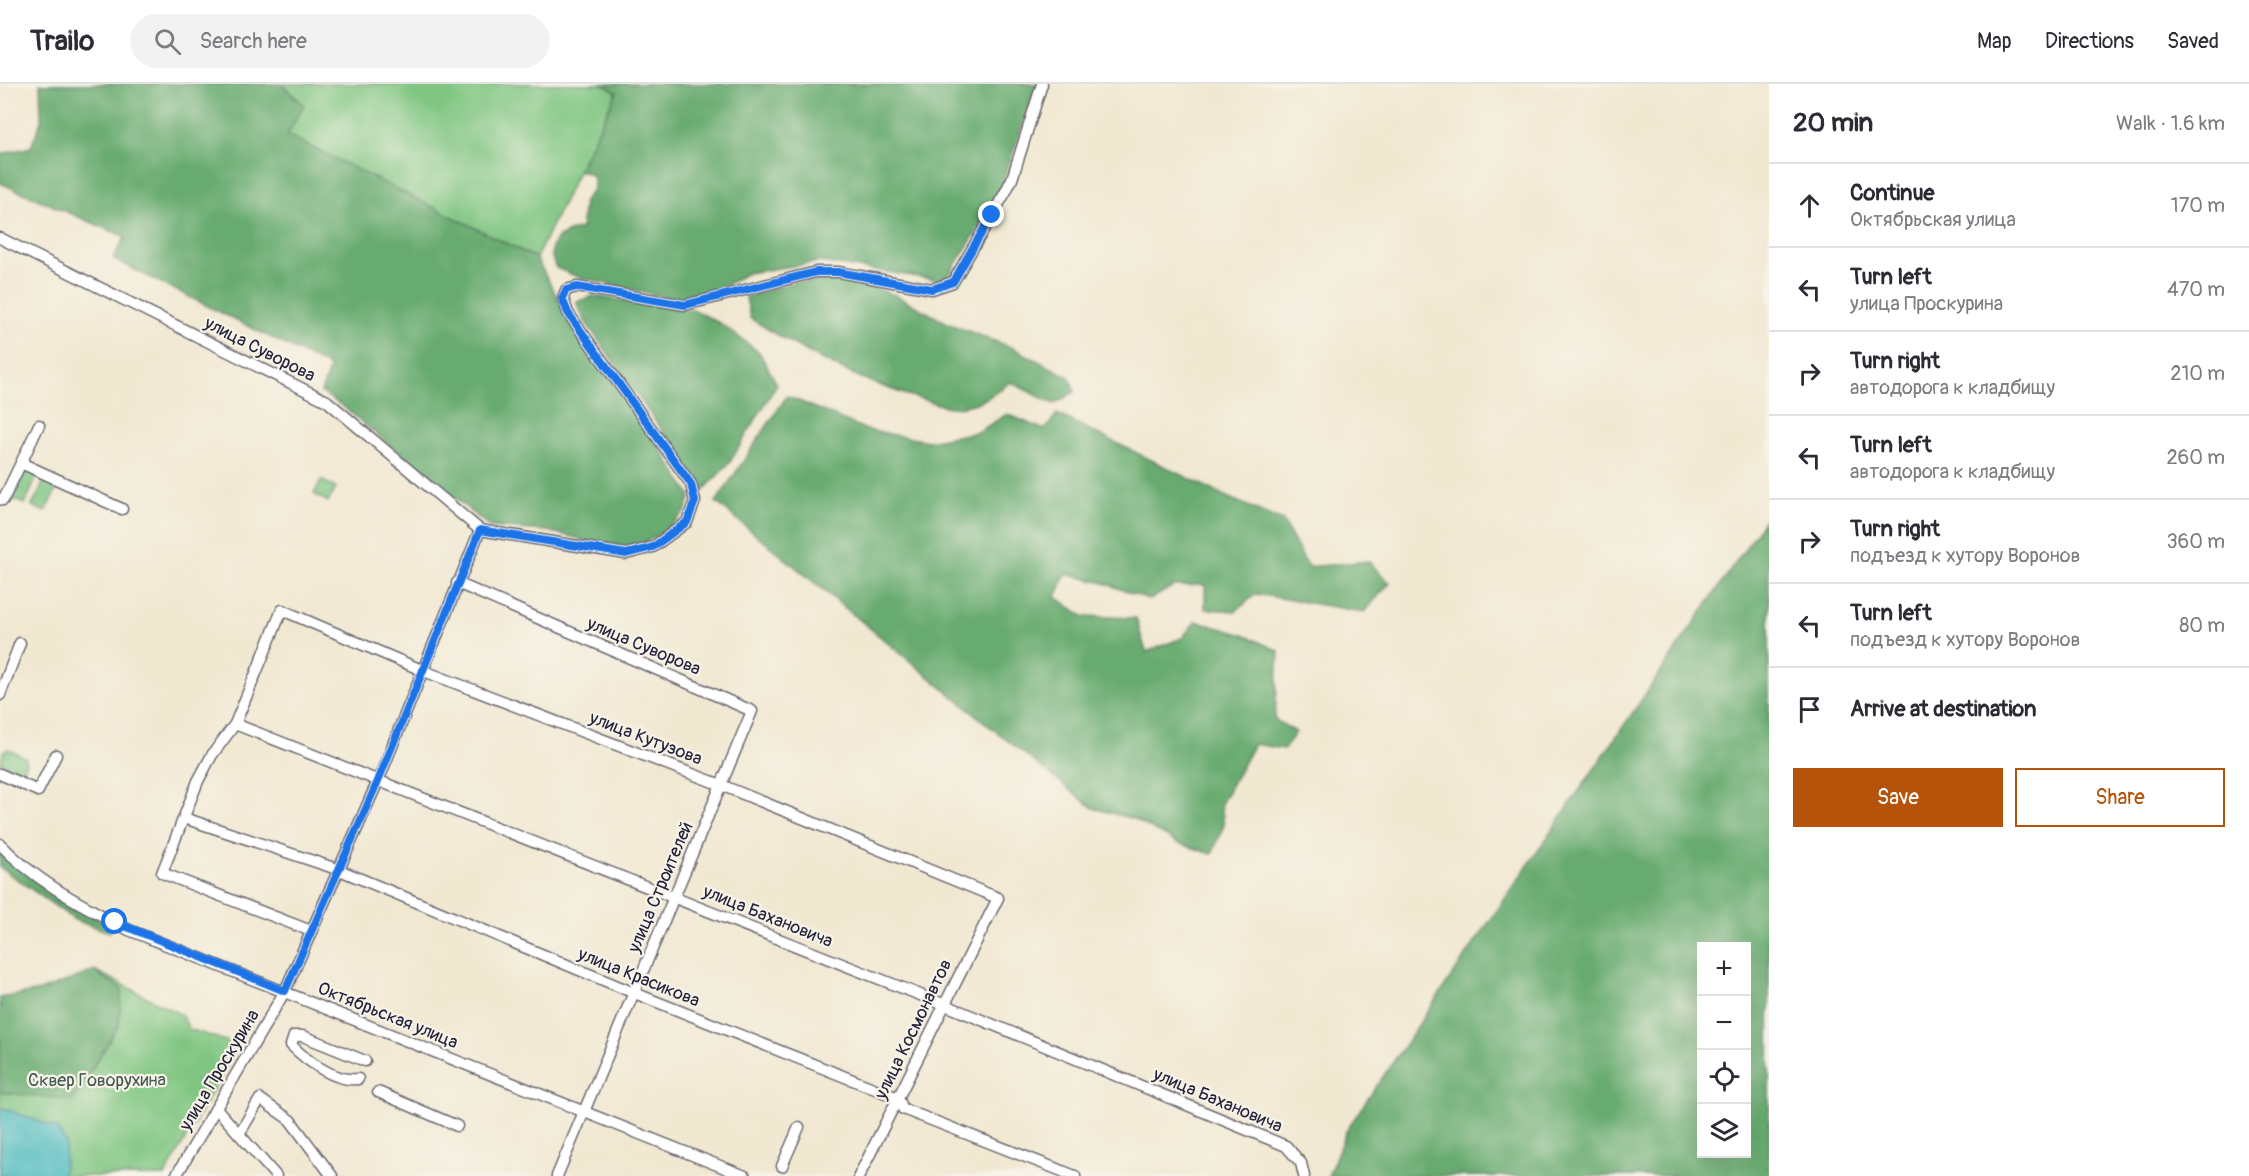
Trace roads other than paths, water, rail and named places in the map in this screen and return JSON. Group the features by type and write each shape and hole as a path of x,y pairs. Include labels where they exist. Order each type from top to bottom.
{"street":[{"path":"480,530 626,554 653,547 687,522 695,501 691,484 568,313 562,298 566,290 577,287 685,305 816,272 838,272 932,289 943,287 953,282 963,267 1012,179 1042,84"},
{"name":"улица Суворова","path":"0,237 327,401 480,530"},
{"path":"0,499 3,500 39,425"},
{"path":"21,463 122,509"},
{"name":"улица Проскурина","path":"176,1176 285,991 337,869 378,781 480,530"},
{"name":"улица Суворова","path":"457,583 752,711"},
{"name":"улица Кутузова","path":"235,724 282,610 424,670 721,785 998,898"},
{"path":"0,695 20,643"},
{"name":"улица Строителей","path":"557,1176 632,992 675,897 752,711"},
{"path":"235,724 212,755 198,781 162,873 311,931"},
{"name":"улица Бахановича","path":"235,724 943,1004 1286,1146 1300,1163 1304,1176"},
{"path":"0,774 38,791 56,755"},
{"name":"улица Красикова","path":"184,818 337,869 632,992 898,1098 903,1109 1075,1176"},
{"name":"Октябрьская улица","path":"0,844 25,868 48,884 129,930 745,1176"},
{"name":"улица Космонавтов","path":"859,1176 998,898"},
{"path":"358,1079 348,1080 307,1060 291,1045 292,1040 294,1036 303,1036 365,1061"},
{"path":"381,1092 455,1124"},
{"path":"239,1134 260,1099 290,1120 332,1176"},
{"path":"216,1108 276,1176"},
{"path":"782,1166 799,1127"}],"water":[{"path":"0,1107 57,1128 66,1143 63,1176 0,1176"}],"park label":[{"name":"Сквер Говорухина","path":"97,1080"}]}
